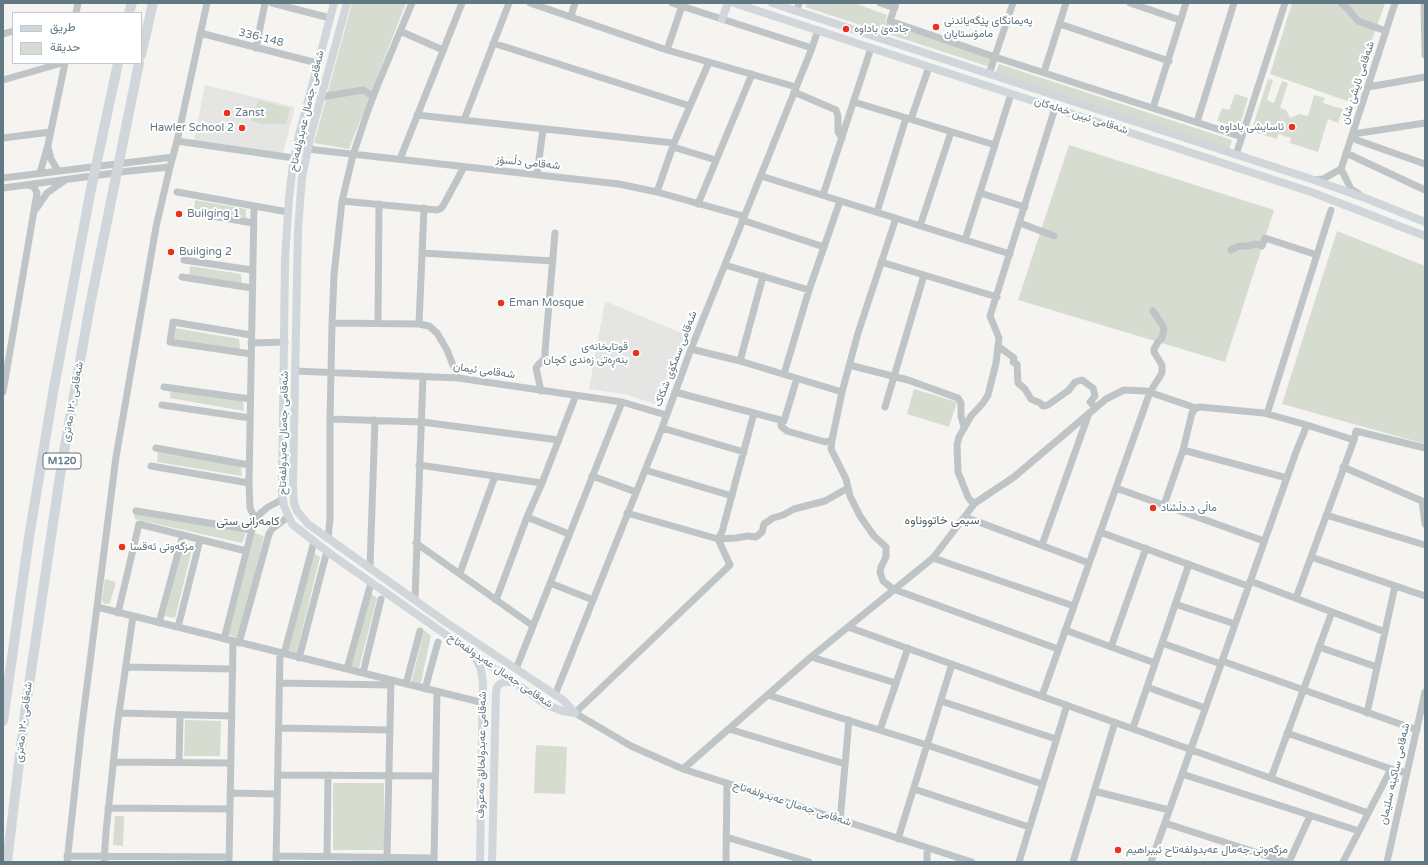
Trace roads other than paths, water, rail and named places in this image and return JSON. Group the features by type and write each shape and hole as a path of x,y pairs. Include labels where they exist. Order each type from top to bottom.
{"highway":[{"path":"142,51 153,3"},
{"name":"شەقامی ١٢٠ مەتری","path":"3,721 29,537 57,371 90,194 118,64"},
{"name":"شەقامی ١٢٠ مەتری","path":"7,862 26,705 62,463 93,289 139,64"}],"main road":[{"name":"شەقامی جەمال عەبدولفەتاح","path":"334,3 317,63 294,158 288,212 285,260 282,489 288,517 292,524 314,542 514,682 551,707 562,711 575,713"},
{"name":"شەقامی جەمال عەبدولفەتاح","path":"348,3 307,149 302,177 298,228 293,484 294,503 297,511 308,524 447,622 567,703 575,713"},
{"path":"722,19 728,3"},
{"name":"شەقامی ئیبن خەلەکان","path":"734,3 1290,185 1425,236"},
{"name":"شەقامی ئیبن خەلەکان","path":"772,3 798,7 904,46 1314,180 1425,222"},
{"path":"900,58 904,52 904,46"},
{"path":"915,62 915,56 919,51"},
{"path":"1290,185 1294,174"},
{"path":"1388,221 1395,210"},
{"path":"442,631 447,622"},
{"name":"شەقامی عەبدولخالق مەعروف","path":"470,651 476,657 481,669 484,703 480,862"},
{"name":"شەقامی عەبدولخالق مەعروف","path":"492,862 496,692 497,687 500,684 504,682 514,682"}],"street":[{"path":"207,3 177,141 156,227 116,457 81,733 67,859 229,860 233,669 236,642 269,534 272,529 288,517"},
{"path":"256,48 265,3"},
{"path":"272,3 330,18"},
{"path":"328,538 330,519 332,323 334,275 342,201 353,155 373,96 412,3"},
{"path":"400,159 462,3"},
{"path":"464,120 509,3"},
{"path":"530,3 667,50 752,74 795,90 836,110 838,116 838,132 842,138"},
{"path":"570,16 575,3"},
{"path":"672,3 812,48"},
{"path":"880,3 896,5 890,21 995,57 1242,136"},
{"path":"989,74 1013,3"},
{"path":"1044,72 1066,3"},
{"path":"1130,3 1180,20"},
{"path":"1153,108 1186,3"},
{"path":"1197,122 1234,3"},
{"path":"1236,155 1285,3"},
{"path":"1341,3 1358,21 1386,31"},
{"name":"شەقامی ئایشێ شان","path":"1341,169 1395,3"},
{"path":"1424,3 1425,55"},
{"path":"667,50 682,6"},
{"path":"1060,24 1169,61"},
{"name":"شەقامی سمکۆی شکاک","path":"555,695 662,428 691,349 818,30"},
{"path":"400,31 444,50"},
{"name":"336-148","path":"200,33 317,63"},
{"path":"493,43 690,106"},
{"path":"823,195 871,48"},
{"path":"656,192 709,62"},
{"path":"3,80 60,64"},
{"path":"40,173 48,145 64,64"},
{"path":"877,212 908,119 929,67"},
{"path":"698,204 752,74"},
{"path":"1368,87 1425,77"},
{"path":"321,97 363,90 373,96"},
{"path":"965,240 1011,94"},
{"path":"854,102 995,145"},
{"path":"975,503 968,497 958,472 957,444 964,427 988,395 996,363 999,335 990,316 1055,108"},
{"path":"417,114 674,145 716,160"},
{"path":"1352,136 1425,122"},
{"path":"537,175 543,129"},
{"path":"3,138 50,132"},
{"path":"920,226 951,132"},
{"path":"1352,136 1425,164"},
{"path":"177,141 294,158"},
{"path":"48,145 51,159 58,171"},
{"name":"شەقامی دڵسۆز","path":"307,149 619,184 656,192 698,204 743,218 824,247"},
{"path":"1346,153 1425,190"},
{"path":"3,178 173,157"},
{"path":"3,188 170,167"},
{"path":"342,201 437,210 443,206 464,167"},
{"path":"1314,180 1323,179 1341,169 1350,189 1364,198"},
{"path":"761,176 1010,254"},
{"path":"35,210 47,193 57,185 68,180"},
{"path":"3,392 35,210 36,191 32,186 27,185"},
{"path":"177,192 288,212"},
{"path":"980,194 1025,207"},
{"path":"784,374 809,290 840,201"},
{"path":"378,324 379,204"},
{"path":"254,206 249,483 250,508 255,518"},
{"path":"419,324 424,208"},
{"path":"1267,414 1331,210"},
{"path":"194,213 254,223"},
{"path":"896,218 858,333 842,392 831,449 846,479 850,496 860,516 874,536 886,547 886,557 881,567 881,576 883,581 893,589 1058,649"},
{"path":"1020,223 1054,236"},
{"path":"541,391 536,368 545,358 544,351 555,233"},
{"path":"1231,250 1239,246 1256,244 1262,246 1265,238 1317,255"},
{"path":"422,253 553,262"},
{"path":"184,260 252,270"},
{"path":"881,262 996,297"},
{"path":"725,264 809,290"},
{"path":"885,407 924,275"},
{"path":"182,276 252,288"},
{"path":"740,361 763,276"},
{"path":"1042,696 1150,392 1162,373 1162,365 1154,352 1154,349 1162,338 1164,330 1153,311"},
{"path":"251,335 173,322 170,342 251,354"},
{"path":"332,323 419,324 430,326 437,333 447,350 458,378"},
{"path":"251,343 285,342"},
{"path":"998,346 1014,358 1013,362 1016,364 1018,383 1025,389 1031,399 1043,406 1048,405 1069,390 1075,382 1082,380 1093,388 1095,396 1090,402 1095,408"},
{"path":"691,349 740,361 842,392"},
{"path":"849,365 894,376 958,398 962,404 961,416 964,427"},
{"name":"شەقامی ئیمان","path":"295,370 458,378 622,402 666,415"},
{"path":"415,599 423,376"},
{"path":"675,392 784,421 797,378"},
{"path":"164,387 250,399"},
{"path":"683,769 811,657 933,558 975,503 1014,477 1106,399 1124,390 1150,392 1196,408 1200,407 1267,414 1354,440"},
{"path":"496,600 527,517 542,483 576,395"},
{"path":"516,669 622,402"},
{"path":"162,405 250,418"},
{"path":"1164,505 1183,450 1192,413 1196,408"},
{"path":"718,539 722,532 754,413"},
{"path":"1042,545 1089,413"},
{"path":"330,419 422,422 559,440"},
{"path":"370,568 375,420"},
{"path":"781,420 781,426 787,431 825,442 832,440"},
{"path":"1151,862 1264,541 1307,425"},
{"path":"662,428 744,452"},
{"path":"1296,598 1356,431 1425,448"},
{"path":"156,448 249,465"},
{"path":"1183,450 1287,478"},
{"path":"419,465 542,483"},
{"path":"151,466 249,483"},
{"path":"1343,467 1422,501 1425,524"},
{"path":"645,470 732,496"},
{"path":"460,572 495,476"},
{"path":"592,476 636,492"},
{"path":"627,514 718,539 748,536 756,537 762,532 764,524 773,518 794,509 825,501 848,488"},
{"path":"1116,488 1264,541"},
{"path":"224,639 255,518 268,507 283,499"},
{"path":"136,511 251,530"},
{"path":"1326,515 1425,545"},
{"path":"527,517 569,534"},
{"path":"965,517 1090,563"},
{"path":"118,613 139,524 246,551"},
{"path":"1100,532 1189,564 1296,598 1385,632"},
{"path":"159,623 183,535"},
{"path":"575,713 730,564 718,539"},
{"path":"178,627 200,540"},
{"path":"314,542 282,653 279,683 276,859 327,857 352,860 388,858 434,860 437,692"},
{"path":"416,543 460,572 496,600 534,626"},
{"path":"1111,647 1146,548"},
{"path":"299,658 327,551"},
{"path":"1311,557 1425,596"},
{"path":"933,558 1074,606"},
{"path":"1133,728 1189,564"},
{"path":"347,669 371,583"},
{"path":"550,583 593,600"},
{"path":"1367,713 1395,586"},
{"path":"363,673 381,599"},
{"path":"1176,604 1235,624"},
{"path":"97,607 363,673 391,682"},
{"path":"1271,778 1332,612"},
{"path":"104,859 113,762 133,616"},
{"path":"848,627 1368,813"},
{"path":"1065,630 1155,663"},
{"path":"406,684 420,632"},
{"path":"425,689 438,642"},
{"path":"1162,643 1303,690 1416,730"},
{"path":"1319,647 1377,667"},
{"path":"880,730 908,648"},
{"path":"811,657 896,683"},
{"path":"898,839 952,664"},
{"path":"126,667 233,669"},
{"path":"279,683 391,682 406,684 484,703"},
{"path":"388,858 391,682"},
{"path":"1147,687 1205,708"},
{"name":"شەقامی ساکینە سلێمان","path":"1387,862 1425,692"},
{"path":"768,695 927,745 1042,784"},
{"path":"941,701 1056,739"},
{"path":"1019,862 1056,739 1068,705"},
{"path":"120,713 232,716"},
{"name":"شەقامی جەمال عەبدولفەتاح","path":"575,713 627,744 683,769 840,821 972,862"},
{"path":"179,762 180,715"},
{"path":"840,821 849,720"},
{"path":"1073,862 1114,722"},
{"path":"279,728 390,730"},
{"path":"729,729 845,764"},
{"path":"1287,733 1391,769 1407,773"},
{"path":"113,762 231,763"},
{"path":"1343,862 1391,769"},
{"path":"1182,774 1359,831"},
{"path":"278,775 435,776"},
{"path":"327,857 328,775"},
{"path":"726,862 727,783"},
{"path":"914,789 1029,827"},
{"path":"1094,791 1169,810"},
{"path":"230,794 277,794"},
{"path":"108,808 230,809"},
{"path":"1289,862 1310,816"},
{"path":"1165,823 1286,862"},
{"path":"726,837 809,862"},
{"path":"927,848 927,862"}],"place":[{"name":"پەیمانگای پێگەیاندنی مامۆستایان","path":"936,27"},
{"name":"جادەێ باداوە","path":"846,29"},
{"name":"Zanst","path":"227,113"},
{"name":"ئاسايشى باداوه","path":"1292,127"},
{"name":"Hawler School 2","path":"242,128"},
{"name":"Builging 1","path":"179,214"},
{"name":"Builging 2","path":"171,252"},
{"name":"Eman Mosque","path":"501,303"},
{"name":"قوتابخانەی بنەڕەتی زەندی کچان","path":"636,353"},
{"name":"ماڵی د.دڵشاد","path":"1153,508"},
{"name":"مزگەوتی ئەقسا","path":"122,547"},
{"name":"مزگەوتی جەمال عەبدولفەتاح ئیبراهیم","path":"1118,850"}],"district":[{"name":"سیمی خاتووناوه","path":"942,521"},
{"name":"كامه‌رانی ستی","path":"248,522"}]}
